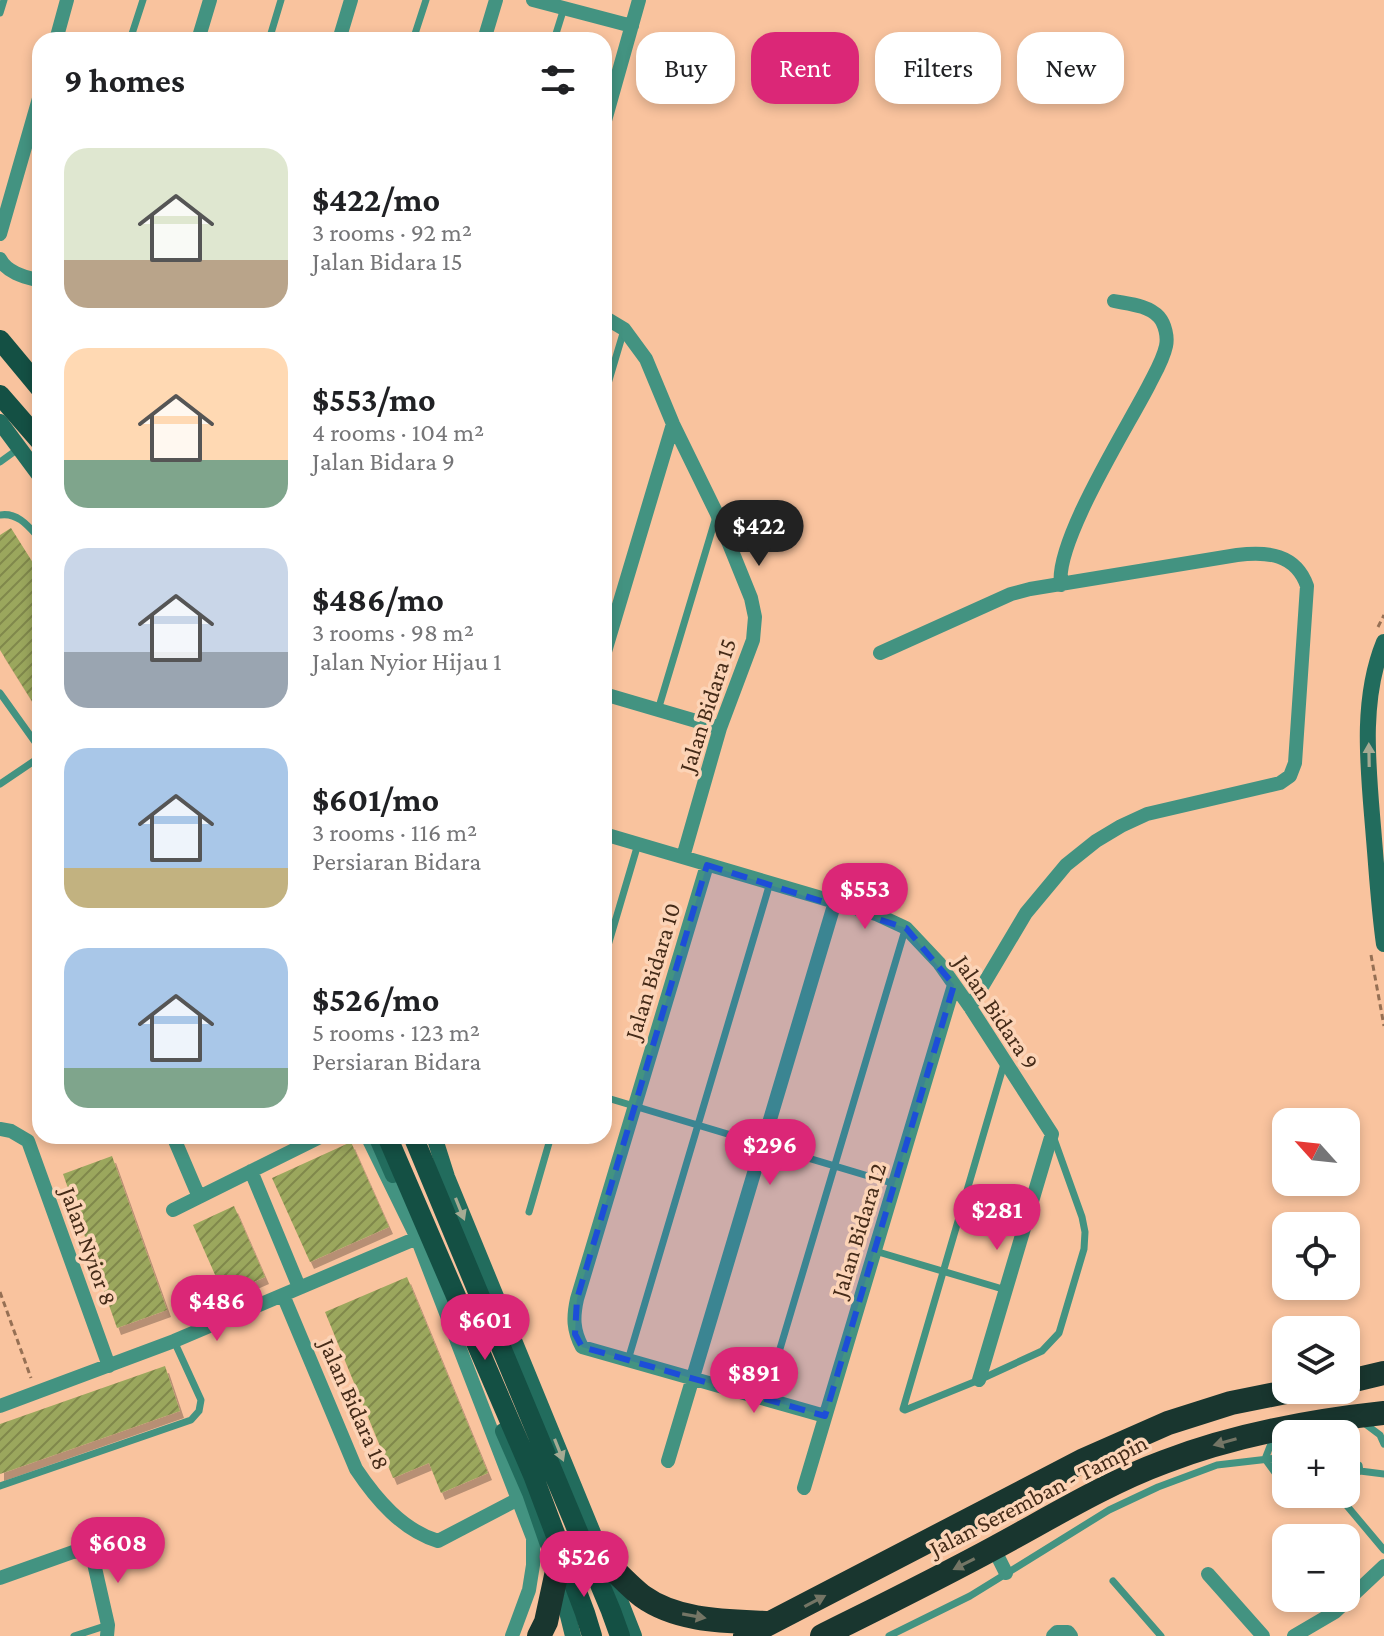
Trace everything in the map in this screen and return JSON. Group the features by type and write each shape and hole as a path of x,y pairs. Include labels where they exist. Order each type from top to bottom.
{"highway":[{"path":"1360,1379 1384,1373"},
{"path":"1360,1383 1384,1382"},
{"name":"Jalan Seremban - Tampin","path":"745,1636 1084,1460 1168,1423 1231,1403 1272,1395"},
{"name":"Jalan Seremban - Tampin","path":"1333,1420 1384,1413"},
{"name":"Jalan Seremban - Tampin","path":"822,1636 994,1549 1078,1502 1163,1462 1272,1431"},
{"path":"605,1562 642,1596 662,1607 685,1615 773,1623"},
{"path":"539,1636 546,1622 557,1571"}],"main road":[{"path":"0,340 32,378"},
{"path":"0,395 32,432"},
{"path":"0,422 32,464"},
{"path":"1383,648 1368,724 1370,787 1384,944"},
{"path":"379,1144 557,1571 573,1636"},
{"path":"390,1144 533,1475 592,1636"},
{"path":"416,1144 611,1611 624,1631 634,1636"},
{"path":"437,1144 447,1177 605,1562 624,1631"}],"street":[{"path":"58,32 67,0"},
{"path":"200,32 210,0"},
{"path":"341,32 351,0"},
{"path":"486,32 496,0"},
{"path":"533,0 632,26"},
{"path":"612,96 639,0"},
{"path":"0,234 32,123"},
{"path":"0,259 12,271 32,278"},
{"path":"1061,585 1062,563 1068,542 1093,489 1136,412 1167,342 1161,318 1150,309 1114,301"},
{"name":"Jalan Bidara 15","path":"612,322 624,329 646,359 673,424 717,514 751,598 755,617 753,640 720,728 683,857"},
{"path":"612,628 673,424"},
{"path":"880,653 1011,594 1258,553 1290,561 1298,567 1307,586 1295,763 1290,776 1280,783 1147,814 1096,841 1066,865 1026,913 970,1007"},
{"path":"612,696 720,728"},
{"name":"Jalan Bidara 9","path":"612,836 876,914 906,928 939,963 1052,1134"},
{"name":"Jalan Bidara 10","path":"707,865 574,1317 575,1334 582,1347 825,1416"},
{"path":"668,1461 835,902"},
{"name":"Jalan Bidara 12","path":"804,1488 954,985"},
{"name":"Jalan Nyior 8","path":"0,1129 11,1131 28,1141 109,1366"},
{"path":"979,1380 1052,1134"},
{"path":"176,1144 199,1197"},
{"path":"173,1210 306,1144"},
{"path":"371,1144 417,1238 524,1496 533,1538 533,1565 529,1590 512,1636"},
{"path":"251,1171 299,1287"},
{"path":"0,1406 174,1341 417,1238"},
{"name":"Jalan Bidara 18","path":"283,1295 356,1469 370,1490 395,1516 413,1530 438,1541 524,1496"},
{"path":"994,1549 1006,1573"},
{"path":"0,1578 85,1550 93,1559 107,1630"},
{"path":"1294,1636 1335,1612 1384,1566"},
{"path":"1208,1574 1263,1636"},
{"path":"1053,1636 1057,1632 1068,1632 1071,1636"}],"lane":[{"path":"0,13 4,0"},
{"path":"133,32 143,0"},
{"path":"271,32 281,0"},
{"path":"416,32 426,0"},
{"path":"556,32 564,8"},
{"path":"612,370 624,329"},
{"path":"0,462 20,447"},
{"path":"0,515 8,514 26,523 32,530"},
{"path":"658,710 717,514"},
{"path":"0,693 32,738"},
{"path":"0,784 32,762"},
{"path":"612,932 638,844"},
{"path":"628,1360 770,883"},
{"path":"765,1399 906,928"},
{"path":"1005,1062 901,1408 905,1410 1042,1351 1059,1333 1084,1249 1085,1232 1052,1134"},
{"path":"612,1100 895,1184"},
{"path":"529,1212 549,1144"},
{"path":"875,1251 1006,1290"},
{"path":"0,1486 191,1420 199,1411 201,1400 174,1341"},
{"path":"1355,1416 1380,1435 1384,1444"},
{"path":"1265,1459 1272,1442"},
{"path":"889,1636 970,1596 1109,1510 1158,1487 1217,1465 1272,1458"},
{"path":"1265,1459 1272,1469"},
{"path":"1360,1471 1384,1474"},
{"path":"1349,1508 1384,1550"},
{"path":"1113,1581 1161,1636"},
{"path":"74,1636 107,1630"}],"path":[{"path":"0,1292 36,1393"}],"highlighted area":[{"path":"707,865 906,928 954,985 825,1416 582,1347 575,1334 577,1299"}],"building":[{"path":"11,528 32,561 32,701 0,650 0,535"},
{"path":"352,1144 389,1227 310,1262 272,1178"},
{"path":"112,1156 167,1310 117,1328 63,1174"},
{"path":"234,1206 265,1277 224,1295 193,1225"},
{"path":"407,1277 488,1473 441,1493 429,1463 393,1478 325,1312"},
{"path":"165,1366 180,1411 0,1474 0,1424"}]}
